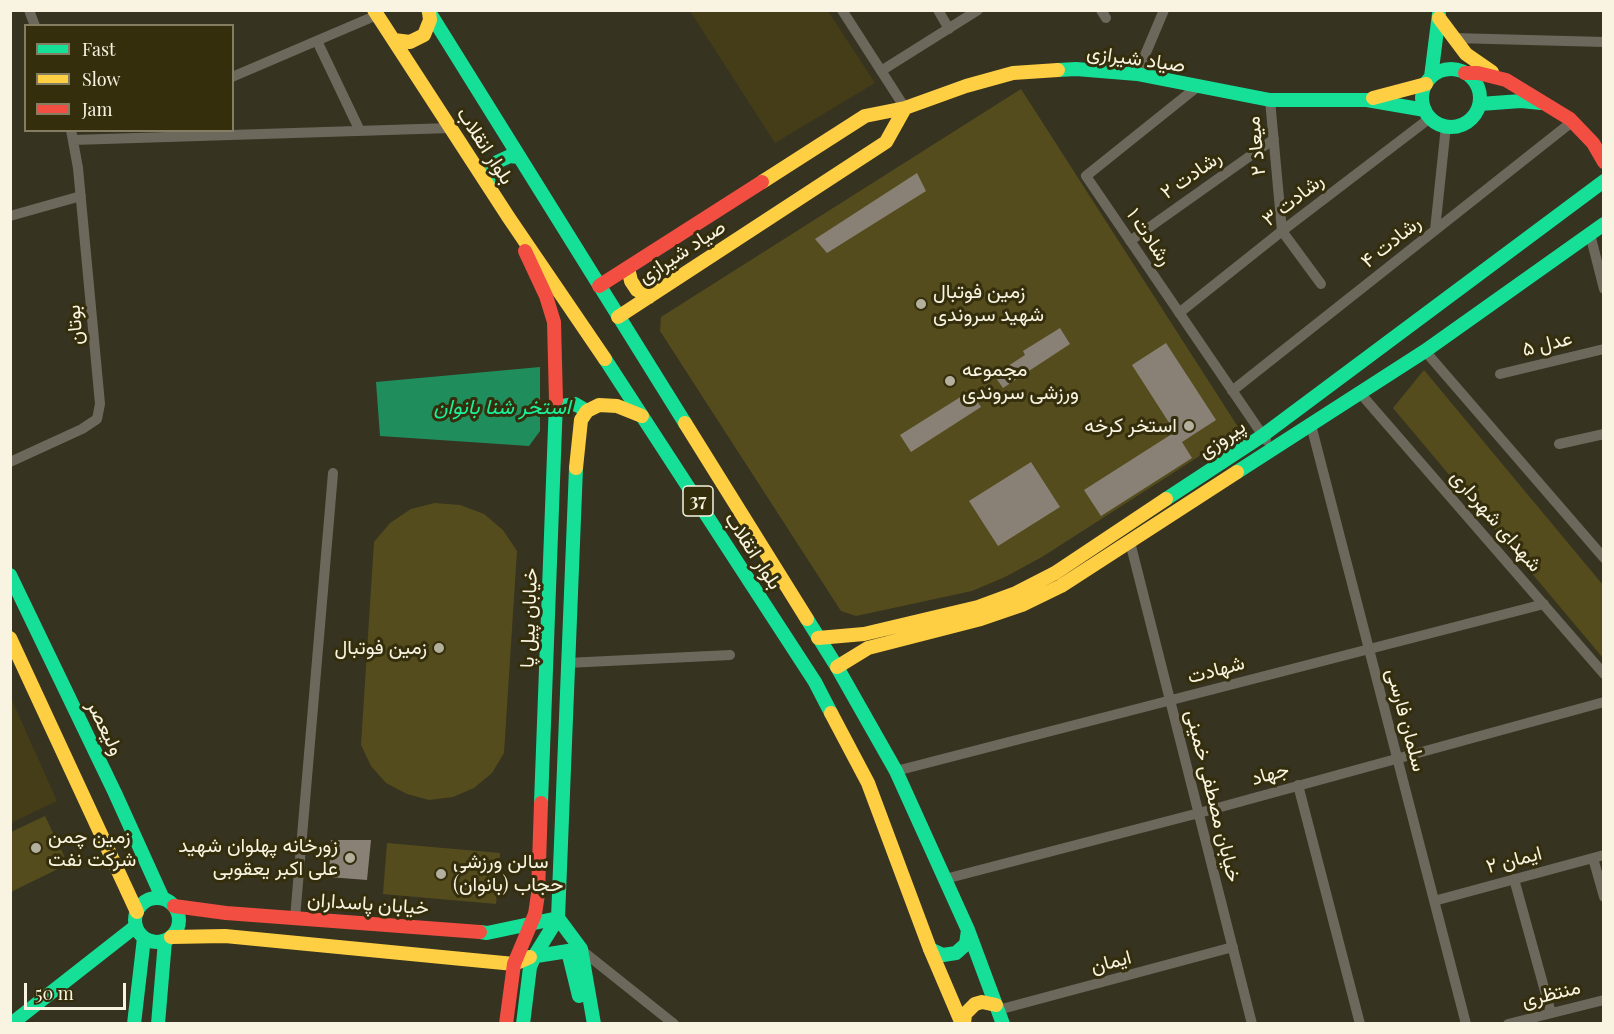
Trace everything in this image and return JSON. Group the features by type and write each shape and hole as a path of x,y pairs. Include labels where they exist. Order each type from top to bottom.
{"main road":[{"path":"394,40 410,42 424,35 430,20 429,11"},
{"name":"بلوار انقلاب","path":"429,11 837,667 896,771 968,930 999,1013"},
{"name":"بلوار انقلاب","path":"375,13 508,218 642,416 814,682 868,783 930,949 963,1023"},
{"path":"1439,14 1453,38 1466,54 1480,66 1573,121 1603,158"},
{"path":"1367,100 1427,114 1446,126 1455,127 1471,119 1479,104 1480,94 1477,86 1461,71 1439,14"},
{"path":"1427,114 1423,93 1429,81 1439,14"},
{"name":"صیاد شیرازی","path":"599,286 865,116 905,108 966,86 1013,73 1076,69 1137,75 1270,100 1367,100"},
{"path":"1367,100 1429,81 1448,69 1506,80"},
{"path":"1479,104 1521,101 1545,103"},
{"name":"صیاد شیرازی","path":"618,317 886,142 905,108"},
{"path":"489,186 488,178 495,163 510,156 518,157"},
{"name":"پیروزی","path":"818,638 864,634 978,607 1016,593 1055,573 1262,436 1604,181"},
{"name":"خیابان پیل پا","path":"506,1023 514,964 535,914 538,894 556,410 554,322 546,296 508,218"},
{"name":"پیروزی","path":"837,667 868,648 981,619 1022,605 1061,586 1425,351 1604,224"},
{"path":"628,268 631,281 637,290 649,297"},
{"path":"556,410 562,406 575,404 587,411 599,405 617,406 642,416"},
{"name":"خیابان پیل پا","path":"523,1023 530,967 558,918 576,467 581,420 587,411"},
{"name":"ولیعصر","path":"10,575 169,902"},
{"path":"10,638 144,938 134,1023"},
{"path":"11,1023 136,919 144,902 150,899 169,902 180,919 179,926 168,939 158,1023"},
{"name":"خیابان پاسداران","path":"169,902 226,913 487,933 558,918"},
{"path":"558,918 574,950 594,1023"},
{"path":"930,949 942,956 956,953 966,944 968,930"},
{"path":"144,938 158,942 168,939 225,936 514,964 535,955 574,950"},
{"path":"574,950 585,1023"},
{"path":"963,1023 965,1014 975,1004 982,1002 999,1013"}],"street":[{"path":"842,10 905,108"},
{"path":"938,10 949,29"},
{"path":"881,71 978,10"},
{"path":"1137,75 1164,10"},
{"path":"234,76 375,13"},
{"path":"1453,38 1604,42"},
{"path":"317,40 360,131"},
{"name":"رشادت ۱","path":"1197,87 1086,176 1273,450"},
{"name":"میعاد ۲","path":"1270,100 1282,231"},
{"name":"رشادت ۳","path":"1179,314 1427,114"},
{"name":"رشادت ۴","path":"1232,391 1573,121"},
{"path":"1435,230 1446,126"},
{"path":"72,135 451,128"},
{"name":"بوتان","path":"10,462 82,429 97,419 100,404 81,196 72,135"},
{"name":"رشادت ۲","path":"1130,241 1274,139"},
{"path":"10,216 81,196"},
{"path":"1282,231 1321,284"},
{"path":"1590,234 1602,273 1604,289"},
{"name":"عدل ۵","path":"1500,374 1604,349"},
{"path":"1425,351 1604,558"},
{"name":"شهدای شهرداری","path":"1360,393 1604,674"},
{"name":"سلمان فارسی","path":"1311,425 1466,1023"},
{"path":"1559,444 1604,434"},
{"path":"295,918 333,473"},
{"name":"خیابان مصطفی خمینی","path":"1130,542 1252,1023"},
{"name":"شهادت","path":"896,771 1544,604"},
{"path":"567,663 730,655"},
{"name":"جهاد","path":"945,879 1199,813 1604,702"},
{"path":"1299,785 1360,1023"},
{"path":"1598,856 1604,897"},
{"name":"ایمان ۲","path":"1434,901 1598,856"},
{"path":"1514,879 1551,1013"},
{"name":"ایمان","path":"999,1013 1233,947"},
{"path":"574,950 674,1023"},
{"name":"منتظری","path":"1508,1023 1604,1000"}],"shaded area":[{"path":"690,11 828,11 875,83 775,143"},
{"name":"مجموعه ورزشی سروندی","path":"1021,89 1240,430 1042,557 1005,577 972,591 856,616 841,611 660,331 661,317"},
{"path":"1424,370 1603,585 1603,658 1393,408"},
{"name":"زمین فوتبال","path":"435,503 460,505 484,514 503,530 517,551 504,753 492,773 474,788 453,797 429,800 407,794 386,783 371,766 361,745 374,542 390,523 411,509"},
{"path":"11,698 57,801 10,823"},
{"name":"زمین چمن شرکت نفت","path":"45,816 68,864 11,892 11,832"},
{"name":"سالن ورزشی حجاب (بانوان)","path":"387,843 500,853 496,904 383,894"}],"water":[{"name":"استخر شنا بانوان","path":"540,367 540,431 529,446 380,436 376,382"}],"building":[{"path":"917,173 926,191 827,253 815,239"},
{"path":"1060,328 1070,344 1003,388 994,375 1025,355 1023,351"},
{"name":"استخر کرخه","path":"1166,343 1216,420 1182,442 1192,458 1101,516 1084,490 1175,432 1132,365"},
{"path":"970,391 981,407 911,452 900,435"},
{"path":"1031,462 1060,507 998,546 969,501"},
{"name":"زورخانه پهلوان شهید علی اکبر یعقوبی","path":"331,840 371,840 367,880 329,877"}],"traffic: fast":[{"path":"428,10 685,423"},
{"path":"1431,77 1439,14"},
{"path":"1058,70 1076,69 1137,74 1270,100 1367,100 1425,110"},
{"path":"1451,69 1467,74 1475,82 1480,98 1475,114 1467,122 1451,127 1435,122 1427,114 1422,98 1427,82 1435,74 1451,69"},
{"path":"1480,104 1521,101 1541,103"},
{"path":"489,186 488,178 495,163 510,156 518,157"},
{"path":"1166,499 1262,436 1604,181"},
{"path":"1237,472 1425,351 1604,224"},
{"path":"605,359 815,682 831,713"},
{"path":"541,803 556,401"},
{"path":"556,410 562,406 575,404 587,411"},
{"path":"523,1024 530,967 558,918 576,468"},
{"path":"10,575 115,793 163,899"},
{"path":"807,619 896,771 968,930 1003,1024"},
{"path":"157,898 173,904 179,920 173,936 157,942 141,936 135,920 141,904 157,898"},
{"path":"480,932 487,933 558,918 581,949 594,1024"},
{"path":"11,1024 136,926"},
{"path":"930,949 943,955 956,953 966,944 968,930"},
{"path":"134,1024 144,938"},
{"path":"158,1024 165,941"},
{"path":"530,957 568,951 579,996"}],"traffic: slow":[{"path":"374,10 509,218 605,359"},
{"path":"394,40 410,42 424,35 430,20 429,12"},
{"path":"1439,18 1466,54 1492,72"},
{"path":"762,182 865,116 905,108 966,86 1013,73 1058,70"},
{"path":"1373,98 1426,84"},
{"path":"618,317 886,142 905,108"},
{"path":"628,268 631,281 637,290 649,297"},
{"path":"576,468 581,420 587,411 599,405 617,406 642,416"},
{"path":"685,423 807,619"},
{"path":"837,667 868,648 981,619 1022,605 1061,586 1237,472"},
{"path":"818,638 864,634 978,607 1016,593 1055,573 1166,499"},
{"path":"10,638 137,912"},
{"path":"831,713 868,783 930,949 962,1024"},
{"path":"171,937 225,936 514,964 530,957"},
{"path":"964,1024 965,1014 975,1004 982,1002 996,1005"}],"traffic: jam":[{"path":"1465,73 1478,73 1506,80 1570,119 1593,143 1604,162"},
{"path":"599,286 762,182"},
{"path":"525,251 546,296 554,322 556,401"},
{"path":"506,1024 514,964 535,914 538,894 541,803"},
{"path":"174,906 226,913 480,932"}],"place":[{"name":"زمین فوتبال شهید سروندی","path":"921,304"},
{"name":"مجموعه ورزشی سروندی","path":"950,381"},
{"name":"استخر کرخه","path":"1189,426"},
{"name":"زمین فوتبال","path":"439,648"},
{"name":"زمین چمن شرکت نفت","path":"36,848"},
{"name":"زورخانه پهلوان شهید علی اکبر یعقوبی","path":"350,858"},
{"name":"سالن ورزشی حجاب (بانوان)","path":"441,874"}]}
